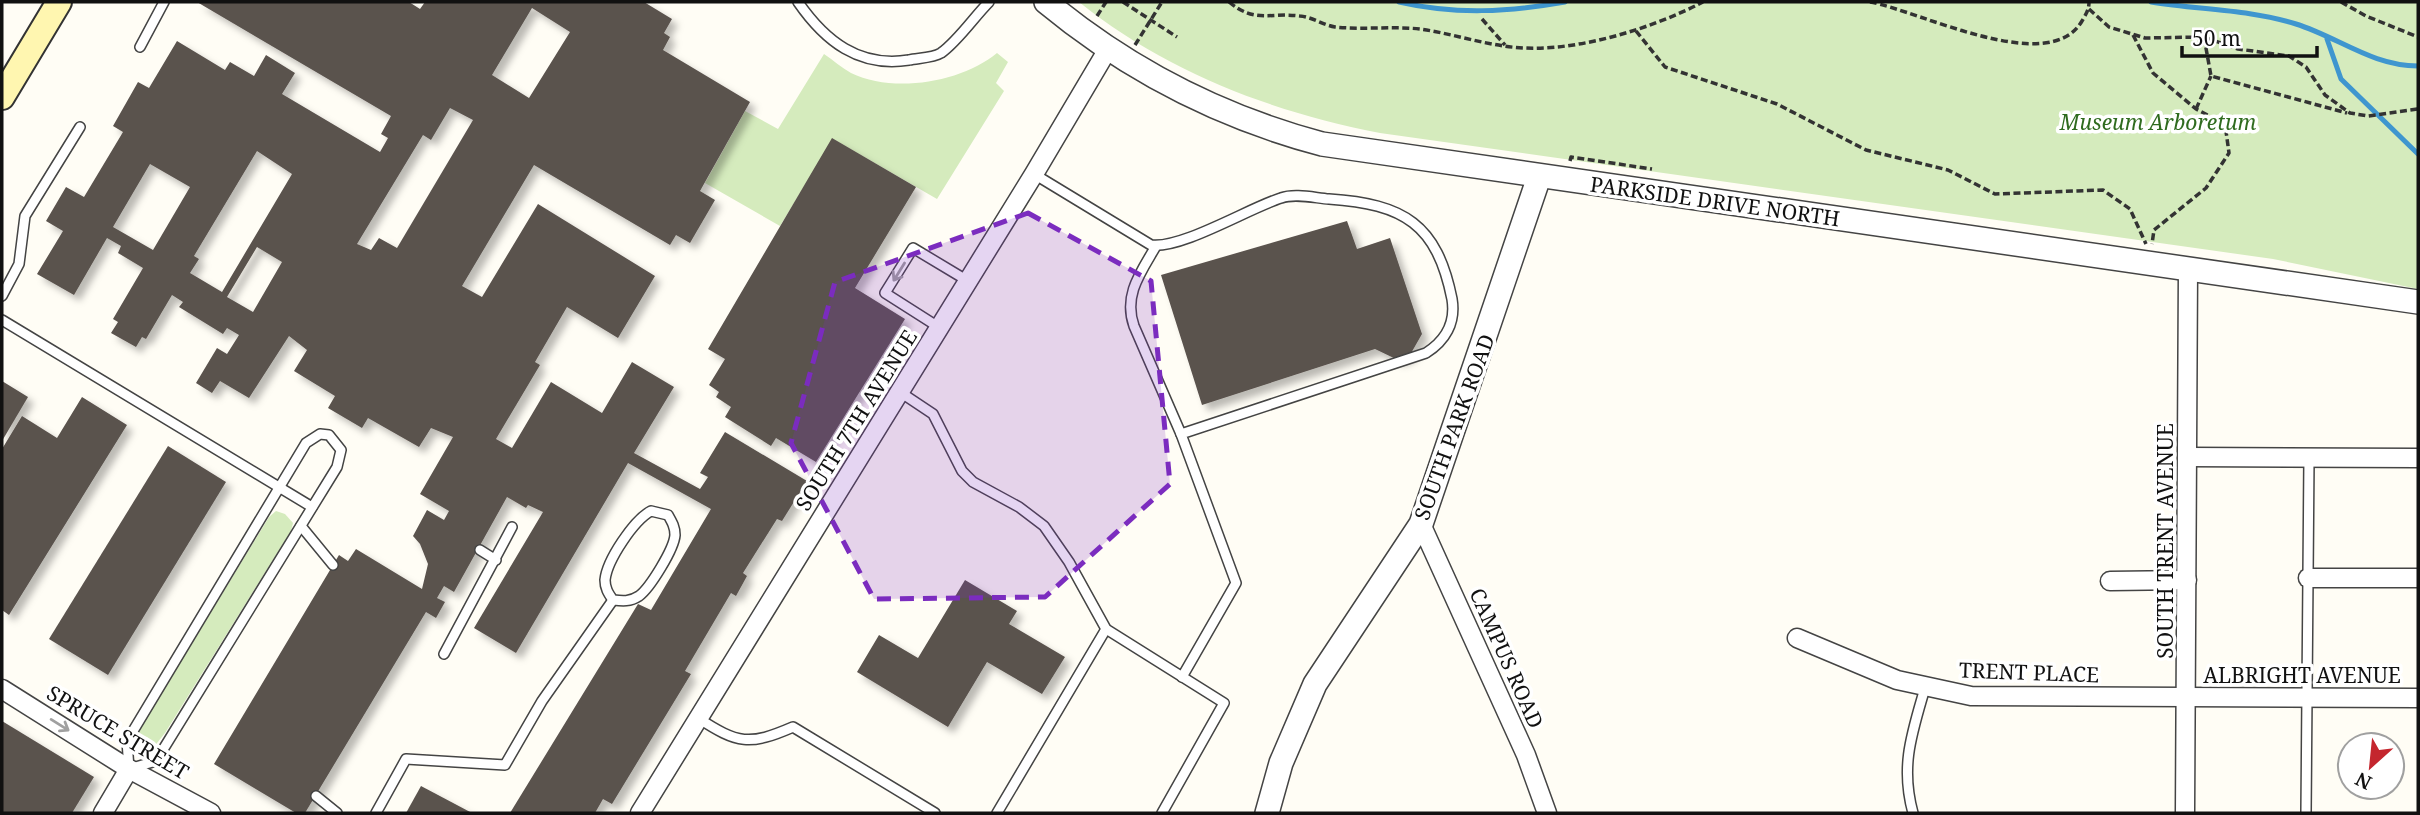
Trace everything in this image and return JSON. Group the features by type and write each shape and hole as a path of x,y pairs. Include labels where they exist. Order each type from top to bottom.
{"main road":[{"path":"2,97 60,2"}],"street":[{"name":"PARKSIDE DRIVE NORTH","path":"1046,2 1108,49 1203,103 1288,135 1360,152 2418,302"},
{"name":"SOUTH 7TH AVENUE","path":"640,813 940,328 1108,49"},
{"name":"SOUTH PARK ROAD","path":"1267,813 1285,751 1315,684 1421,524 1538,177"},
{"name":"SOUTH TRENT AVENUE","path":"2185,813 2188,269"},
{"path":"2189,457 2418,458"},
{"name":"CAMPUS ROAD","path":"1421,524 1526,755 1546,813"},
{"path":"2308,578 2418,578"},
{"path":"2110,581 2187,580"},
{"name":"TRENT PLACE","path":"1797,638 1897,680 1925,688 1971,695 2186,698"},
{"name":"SPRUCE STREET","path":"2,689 129,769 211,813"},
{"name":"ALBRIGHT AVENUE","path":"2186,698 2418,698"},
{"path":"103,813 129,769"}],"lane":[{"path":"140,47 164,2"},
{"path":"798,2 821,31 844,50 860,58 886,62 940,54 989,2"},
{"path":"2,296 19,264 25,216 80,127"},
{"path":"1034,174 1139,239 1156,246 1184,239 1284,196 1364,205 1405,216 1421,227 1433,242 1452,301 1453,315 1445,337 1426,354 1181,434"},
{"path":"1156,246 1133,287 1129,309 1133,326 1181,434 1236,583 1182,677"},
{"path":"940,328 885,293 913,248 968,281"},
{"path":"2,320 312,507"},
{"path":"900,392 933,414 962,471 973,482 1019,507 1044,526 1069,562 1106,629 1224,703 1162,813"},
{"path":"320,434 329,435 341,450 340,459 312,507 156,761 129,769 127,741 279,487 306,443 320,434"},
{"path":"2306,813 2309,458"},
{"path":"651,511 668,515 675,537 649,584 641,595 628,601 613,600 606,589 605,577 629,531 641,516 651,511"},
{"path":"300,526 333,565"},
{"path":"444,654 512,527"},
{"path":"480,550 496,560"},
{"path":"376,813 406,759 505,765 542,701 613,600"},
{"path":"997,813 1106,629"},
{"path":"1913,813 1908,797 1907,749 1925,688"},
{"path":"698,718 724,735 746,741 770,737 793,727 935,813"},
{"path":"316,796 337,813"}],"path":[{"path":"1097,16 1107,2"},
{"path":"1122,2 1177,37"},
{"path":"1132,8 1136,2"},
{"path":"1135,46 1162,2"},
{"path":"1229,2 1245,13 1265,18 1300,16 1333,27 1421,30 1506,47 1570,44 1636,31 1667,21 1703,2"},
{"path":"1870,2 2001,42 2040,44 2060,40 2077,30 2089,9 2089,2"},
{"path":"2342,2 2366,16 2418,37"},
{"path":"2089,9 2109,27 2145,37 2204,37 2238,49 2289,56 2306,67 2325,95 2349,113"},
{"path":"1482,19 1506,47"},
{"path":"1636,31 1665,67 1777,104 1866,149 1948,170 1995,194 2103,190 2130,209 2143,236 2146,262"},
{"path":"2133,34 2153,73 2196,109 2225,124 2229,153 2206,188 2154,230 2146,262"},
{"path":"2196,109 2211,76 2204,37"},
{"path":"2211,76 2349,113 2368,116 2418,109"}],"highlighted area":[{"path":"1028,213 1151,281 1170,484 1045,597 874,599 791,443 835,282"}],"green space":[{"name":"Museum Arboretum","path":"1079,2 2418,2 2418,289 2273,259 1380,133 1300,114 1222,86 1148,49"},
{"path":"997,53 1008,62 996,83 1004,91 937,199 833,139 780,226 705,183 745,111 778,129 824,54 851,73 887,83 907,84 947,78 982,63"},
{"path":"276,511 285,514 293,523 291,531 165,733 153,748 141,746 137,735 143,724 269,517"}],"building":[{"path":"197,2 409,2 420,9 425,2 644,2 672,19 664,33 670,37 663,50 750,102 700,191 715,200 690,243 676,235 670,245 534,165 462,286 482,297 538,204 655,276 618,338 567,307 535,362 540,365 496,439 512,448 551,382 602,413 632,362 674,387 634,453 700,489 708,477 700,473 725,432 807,481 782,521 777,519 743,573 747,576 736,596 731,593 685,671 691,674 612,804 603,799 595,813 510,813 638,604 651,610 711,509 628,463 516,653 474,628 543,512 528,505 526,508 507,497 454,592 444,586 437,598 445,602 436,618 426,612 305,813 296,813 214,764 339,555 348,561 356,549 422,589 428,564 420,544 413,536 427,510 444,520 449,511 420,494 453,437 431,428 419,447 368,418 362,428 328,408 335,396 294,371 307,350 289,336 249,398 220,381 212,393 196,383 217,348 227,354 239,335 227,328 223,334 179,307 183,302 172,295 146,339 142,337 136,347 111,333 118,322 113,319 143,268 118,253 121,246 107,238 74,295 37,274 63,231 46,221 66,187 84,197 123,132 113,126 138,82 149,88 177,41 225,70 230,62 254,76 266,55 295,73 282,94 380,152 388,138 381,134 391,116","holes":["532,8 570,32 529,98 492,75","450,108 473,120 397,248 379,238 371,250 357,244 423,135 431,140","257,151 292,174 222,292 190,273 199,259 194,256","150,164 190,187 153,250 113,227","257,247 282,262 253,312 227,297"]},
{"path":"832,138 916,187 855,288 905,319 816,462 776,438 771,446 725,417 731,407 716,397 719,392 709,385 725,359 708,349"},
{"path":"1347,221 1357,249 1390,238 1422,334 1410,355 1398,360 1375,349 1202,405 1161,275"},
{"path":"2,381 28,397 2,441"},
{"path":"82,397 127,425 9,615 2,610 2,449 22,416 57,438"},
{"path":"168,446 226,482 108,675 49,639"},
{"path":"965,580 1017,611 1009,624 1065,657 1042,694 987,662 948,727 857,672 879,635 918,658"},
{"path":"2,721 94,777 72,813 2,813"},
{"path":"421,786 472,813 406,813"}],"waterway":[{"path":"1399,2 1441,9 1482,11 1565,2"},
{"path":"2151,2 2278,19 2311,30 2370,56 2401,65 2418,66"},
{"path":"2327,39 2341,79 2418,154"}]}
